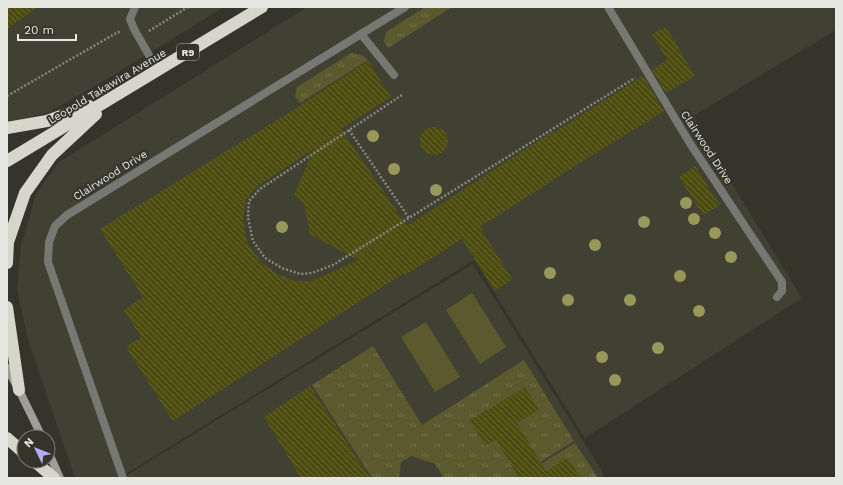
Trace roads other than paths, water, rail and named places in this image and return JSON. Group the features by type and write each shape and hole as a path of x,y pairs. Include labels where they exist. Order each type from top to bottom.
{"highway":[{"name":"Leopold Takawira Avenue","path":"7,161 262,7"},
{"path":"7,128 46,121 113,98"},
{"path":"7,263 8,242 25,193 52,156 113,98"},
{"path":"7,307 19,390"},
{"path":"7,438 16,446"},
{"path":"43,469 54,478"}],"main road":[{"path":"7,368 38,429"}],"street":[{"path":"135,7 130,19 134,29 158,71"},
{"name":"Clairwood Drive","path":"123,478 48,262 49,242 55,226 67,215 406,7"},
{"name":"Clairwood Drive","path":"608,7 692,145 782,282 782,291 777,297"},
{"path":"361,34 394,75"}]}
